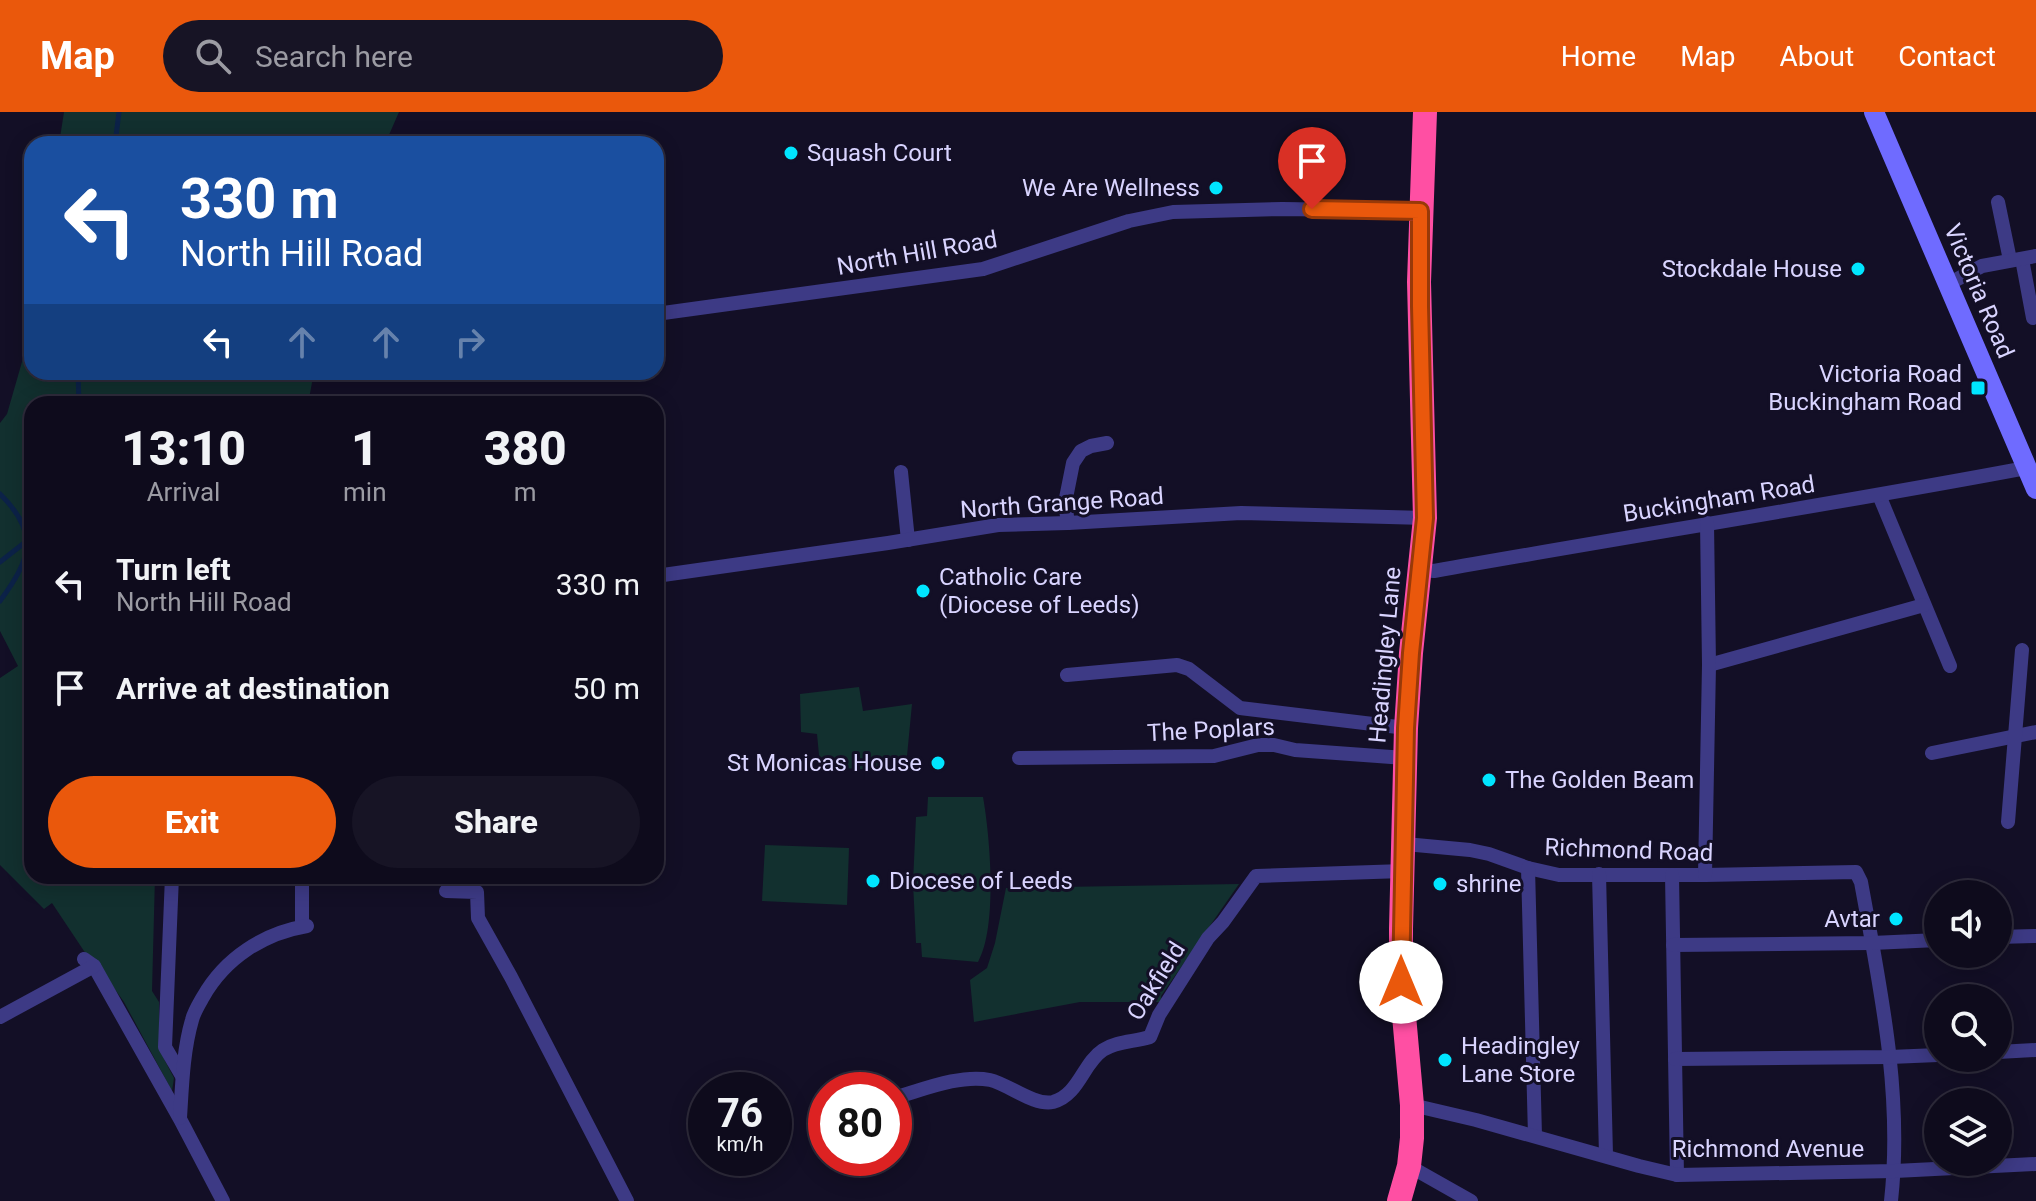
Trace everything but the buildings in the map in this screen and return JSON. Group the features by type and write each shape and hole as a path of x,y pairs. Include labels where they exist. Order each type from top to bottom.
{"highway":[{"name":"Headingley Lane","path":"1399,1201 1409,1166 1412,1138 1401,982 1406,728 1425,518 1419,296 1425,112"}],"street":[{"name":"Victoria Road","path":"1874,112 2036,489"},
{"path":"1998,202 2023,258 2033,318"},
{"name":"North Hill Road","path":"664,313 983,269 1129,221 1173,212 1282,209 1420,211"},
{"path":"1948,284 1982,266 2023,258"},
{"path":"1068,523 1065,503 1073,463 1081,451 1107,443"},
{"name":"Buckingham Road","path":"1420,570 1434,571 2026,468"},
{"path":"901,472 908,540"},
{"path":"1879,495 1950,666"},
{"name":"North Grange Road","path":"664,575 998,525 1241,513 1425,518"},
{"path":"1705,875 1709,665 1707,523"},
{"path":"1709,665 1924,605"},
{"path":"2008,822 2022,650"},
{"path":"1067,675 1177,665 1189,669 1240,708 1406,728"},
{"path":"1932,753 2036,732"},
{"name":"The Poplars","path":"1019,758 1214,756 1258,745 1274,745 1295,750 1405,758"},
{"name":"Richmond Road","path":"1405,844 1470,850 1559,875 1856,872 1861,882 1872,943"},
{"path":"1528,868 1535,1136"},
{"name":"Oakfield","path":"912,1093 963,1079 976,1079 998,1083 1042,1102 1055,1101 1075,1086 1101,1051 1119,1043 1150,1037 1159,1015 1208,938 1256,876 1403,871"},
{"path":"1599,874 1606,1155"},
{"path":"1672,875 1677,1175"},
{"path":"172,884 165,1047 182,1076"},
{"path":"180,1119 182,1076 192,1017 207,991 242,952 259,942 305,926 302,884"},
{"path":"446,891 477,892 478,918 627,1201"},
{"path":"2012,937 2036,936"},
{"path":"1673,945 1924,941"},
{"path":"1872,943 1883,1001 1895,1115 1895,1171 1891,1201"},
{"path":"0,1017 89,962 180,1119 220,1200"},
{"path":"2012,1051 2036,1050"},
{"path":"1675,1059 1924,1056"},
{"name":"Richmond Avenue","path":"1412,1105 1677,1175 1895,1171 2036,1164"},
{"path":"1409,1166 1471,1201"}],"green space":[{"path":"64,112 399,112 388,136 60,136"},
{"path":"24,355 24,380 312,380 310,396 24,396 24,884 155,884 152,991 159,1002 159,1042 174,1078 172,1091 124,1002 86,954 52,903 44,909 0,865 0,678 18,666 0,631 0,423 7,414"},
{"path":"859,687 863,711 912,704 907,756 891,771 827,767 819,755 817,734 801,732 800,694"},
{"path":"928,797 983,797 991,881 988,927 978,962 922,957 921,943 916,943 913,883 916,817 927,816"},
{"path":"765,845 849,848 847,905 762,901"},
{"path":"1239,884 1161,996 1162,1002 1080,1002 974,1022 970,980 987,968 1006,888"}],"waterway":[{"path":"116,136 119,112"},
{"path":"78,380 79,396"},
{"path":"0,494 13,508 24,528"},
{"path":"0,562 24,543"},
{"path":"0,601 24,560"}],"place":[{"name":"Squash Court","path":"791,153"},
{"name":"We Are Wellness","path":"1216,188"},
{"name":"Stockdale House","path":"1858,269"},
{"name":"Victoria Road Buckingham Road","path":"1978,388"},
{"name":"Catholic Care (Diocese of Leeds)","path":"923,591"},
{"name":"St Monicas House","path":"938,763"},
{"name":"The Golden Beam","path":"1489,780"},
{"name":"Diocese of Leeds","path":"873,881"},
{"name":"shrine","path":"1440,884"},
{"name":"Avtar","path":"1896,919"},
{"name":"Headingley Lane Store","path":"1445,1060"}],"route":[{"path":"1312,209 1420,211 1425,518 1406,728 1401,982"}]}
